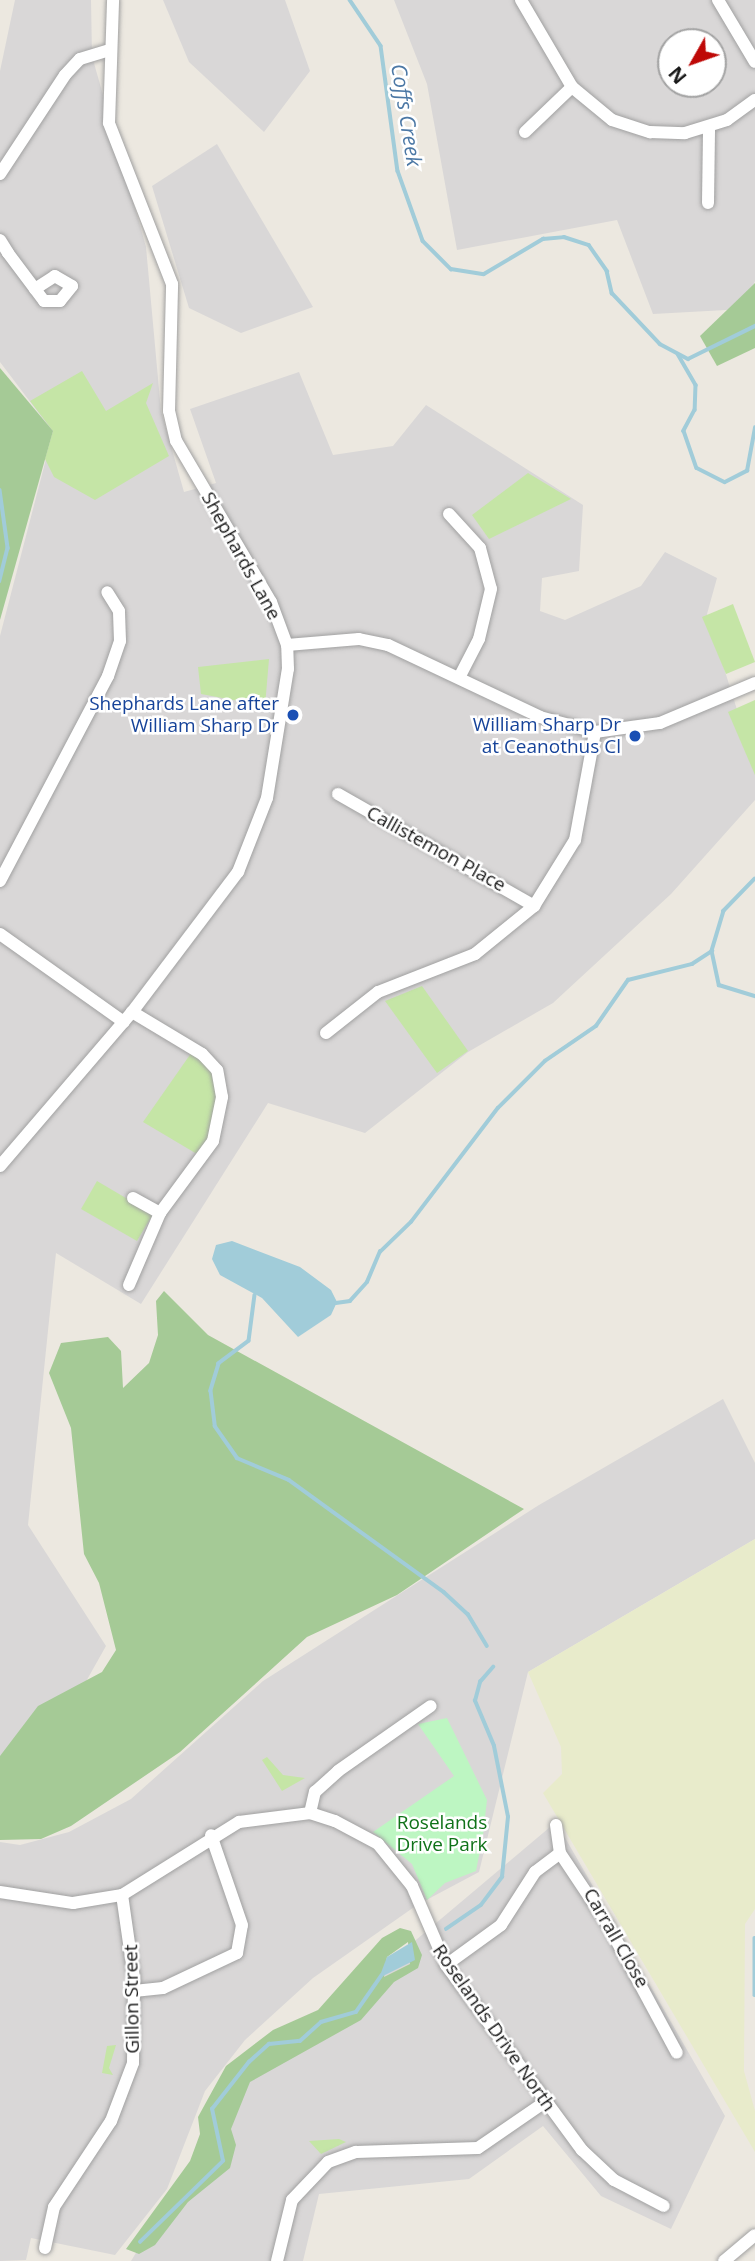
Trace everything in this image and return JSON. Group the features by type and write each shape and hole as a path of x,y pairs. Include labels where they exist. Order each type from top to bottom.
{"street":[{"name":"Shephards Lane","path":"0,1167 128,1017 238,872 255,834 283,720 287,645 271,602 177,440 169,411 172,284 116,150 109,123 109,50 113,0"},
{"path":"521,0 572,87 593,108 635,129 664,133 709,128 755,100"},
{"path":"718,0 755,62"},
{"path":"0,174 65,75 80,59 109,50"},
{"path":"525,132 572,87"},
{"path":"708,203 709,128"},
{"path":"0,240 35,289"},
{"path":"449,514 480,548 491,589 486,621 460,676"},
{"path":"0,881 108,676 120,641 119,611 107,592"},
{"path":"287,645 359,639 422,656 540,717 595,732 660,723 755,683"},
{"path":"326,1033 379,992 475,954 534,906 575,840 595,732"},
{"name":"Callistemon Place","path":"338,794 534,906"},
{"path":"0,933 128,1017 202,1054 220,1078 212,1141 160,1213 129,1285"},
{"path":"133,1198 160,1213"},
{"path":"310,1813 316,1793 338,1771 431,1706"},
{"name":"Roselands Drive North","path":"0,1892 73,1903 122,1895 161,1875 211,1835 269,1813 310,1813 377,1844 412,1886 446,1965 545,2102 614,2180 664,2206"},
{"name":"Carrall Close","path":"556,1825 560,1853 608,1925 677,2053"},
{"path":"134,1991 163,1988 237,1952 242,1925 211,1835"},
{"path":"446,1965 501,1925 535,1872 560,1853"},
{"name":"Gillon Street","path":"45,2248 54,2207 126,2088 136,2036 134,1991 122,1895"},
{"path":"277,2261 292,2200 328,2162 356,2152 478,2148 545,2102"},
{"path":"724,2261 755,2235"}],"shaded area":[{"path":"15,0 91,0 92,56 146,247 161,411 184,492 216,483 190,409 299,372 333,455 393,446 426,405 583,505 579,571 542,578 540,611 565,620 641,586 665,552 717,578 707,614 755,767 755,800 671,894 553,1003 468,1052 365,1133 268,1103 141,1304 56,1253 28,1525 106,1646 9,1818 0,1823 0,636 53,432 0,362 0,71"},
{"path":"163,0 285,0 310,71 264,132 189,62"},
{"path":"394,0 755,0 755,281 744,309 653,314 617,220 457,250 427,84"},
{"path":"217,144 313,307 241,333 189,308 152,186"},
{"path":"723,1399 755,1463 755,1539 528,1672 479,1872 417,1905 313,1978 245,2040 205,2091 167,2189 115,2255 31,2238 26,2260 0,2261 0,1842 20,1845 69,1832 131,1799 263,1681 539,1505"},
{"path":"556,1822 725,2116 671,2229 601,2196 543,2126 469,2179 319,2194 303,2261 131,2261 232,2095"}],"green space":[{"path":"755,283 755,348 717,366 700,336"},
{"path":"0,368 53,431 0,620"},
{"path":"82,371 106,411 153,383 146,403 169,456 95,500 54,477 45,459 53,431 30,401"},
{"path":"528,473 571,499 489,539 472,515"},
{"path":"733,604 755,662 726,674 702,617"},
{"path":"269,659 265,706 201,694 198,667"},
{"path":"755,700 755,775 728,712"},
{"path":"422,986 468,1051 437,1073 385,1001"},
{"path":"194,1049 217,1070 222,1097 202,1157 143,1122"},
{"path":"97,1181 153,1214 137,1241 81,1209"},
{"path":"164,1291 208,1335 524,1509 397,1595 307,1637 180,1752 71,1826 41,1839 0,1840 0,1756 38,1706 102,1672 116,1650 99,1583 84,1554 71,1428 49,1373 61,1343 108,1337 121,1351 123,1388 149,1363 158,1335 156,1301"},
{"path":"755,1539 755,1909 745,1924 744,2071 755,2111 755,2152 543,1793 562,1774 561,1747 528,1672"},
{"name":"Roselands Drive Park","path":"447,1718 487,1800 476,1871 445,1883 427,1900 412,1864 373,1832 454,1776 418,1724"},
{"path":"267,1757 283,1775 305,1778 282,1791 262,1760"},
{"path":"400,1928 411,1931 422,1955 418,1968 394,1982 361,2020 250,2082 231,2129 236,2145 230,2168 188,2202 155,2245 139,2254 126,2249 190,2161 200,2134 198,2117 226,2066 273,2030 318,2010 382,1938","holes":["408,1942 410,1964 384,1977 387,1957"]},
{"path":"116,2045 109,2068 113,2075 102,2073 107,2046"},
{"path":"339,2139 346,2142 321,2154 309,2141"}],"water":[{"path":"232,1241 300,1267 331,1290 337,1302 331,1315 298,1337 262,1298 220,1275 212,1259 216,1245"},
{"path":"412,1942 415,1960 379,1978 387,1957"}],"waterway":[{"name":"Coffs Creek","path":"350,0 381,46 398,171 423,241 451,269 484,274 543,239 564,237 589,245 607,271 612,293 660,344 688,359 755,326"},
{"path":"678,354 696,385 695,410 684,431 697,468 725,482 747,471 755,428"},
{"path":"0,490 8,548 0,581"},
{"path":"755,879 724,911 712,951 719,985 755,996"},
{"path":"336,1303 350,1301 367,1282 380,1252 411,1222 498,1108 545,1061 596,1026 628,980 692,964 712,951"},
{"path":"255,1295 249,1341 219,1364 211,1391 215,1426 237,1458 289,1480 444,1592 468,1614 487,1646"},
{"path":"446,1929 481,1905 502,1877 508,1817 494,1746 475,1701 480,1682 493,1667"},
{"path":"755,1938 755,1995"},
{"path":"140,2242 223,2161 212,2109 249,2062 269,2044 300,2041 321,2022 356,2012 381,1976"}],"place":[{"name":"Shephards Lane after William Sharp Dr","path":"293,715"},
{"name":"William Sharp Dr at Ceanothus Cl","path":"635,736"}]}
